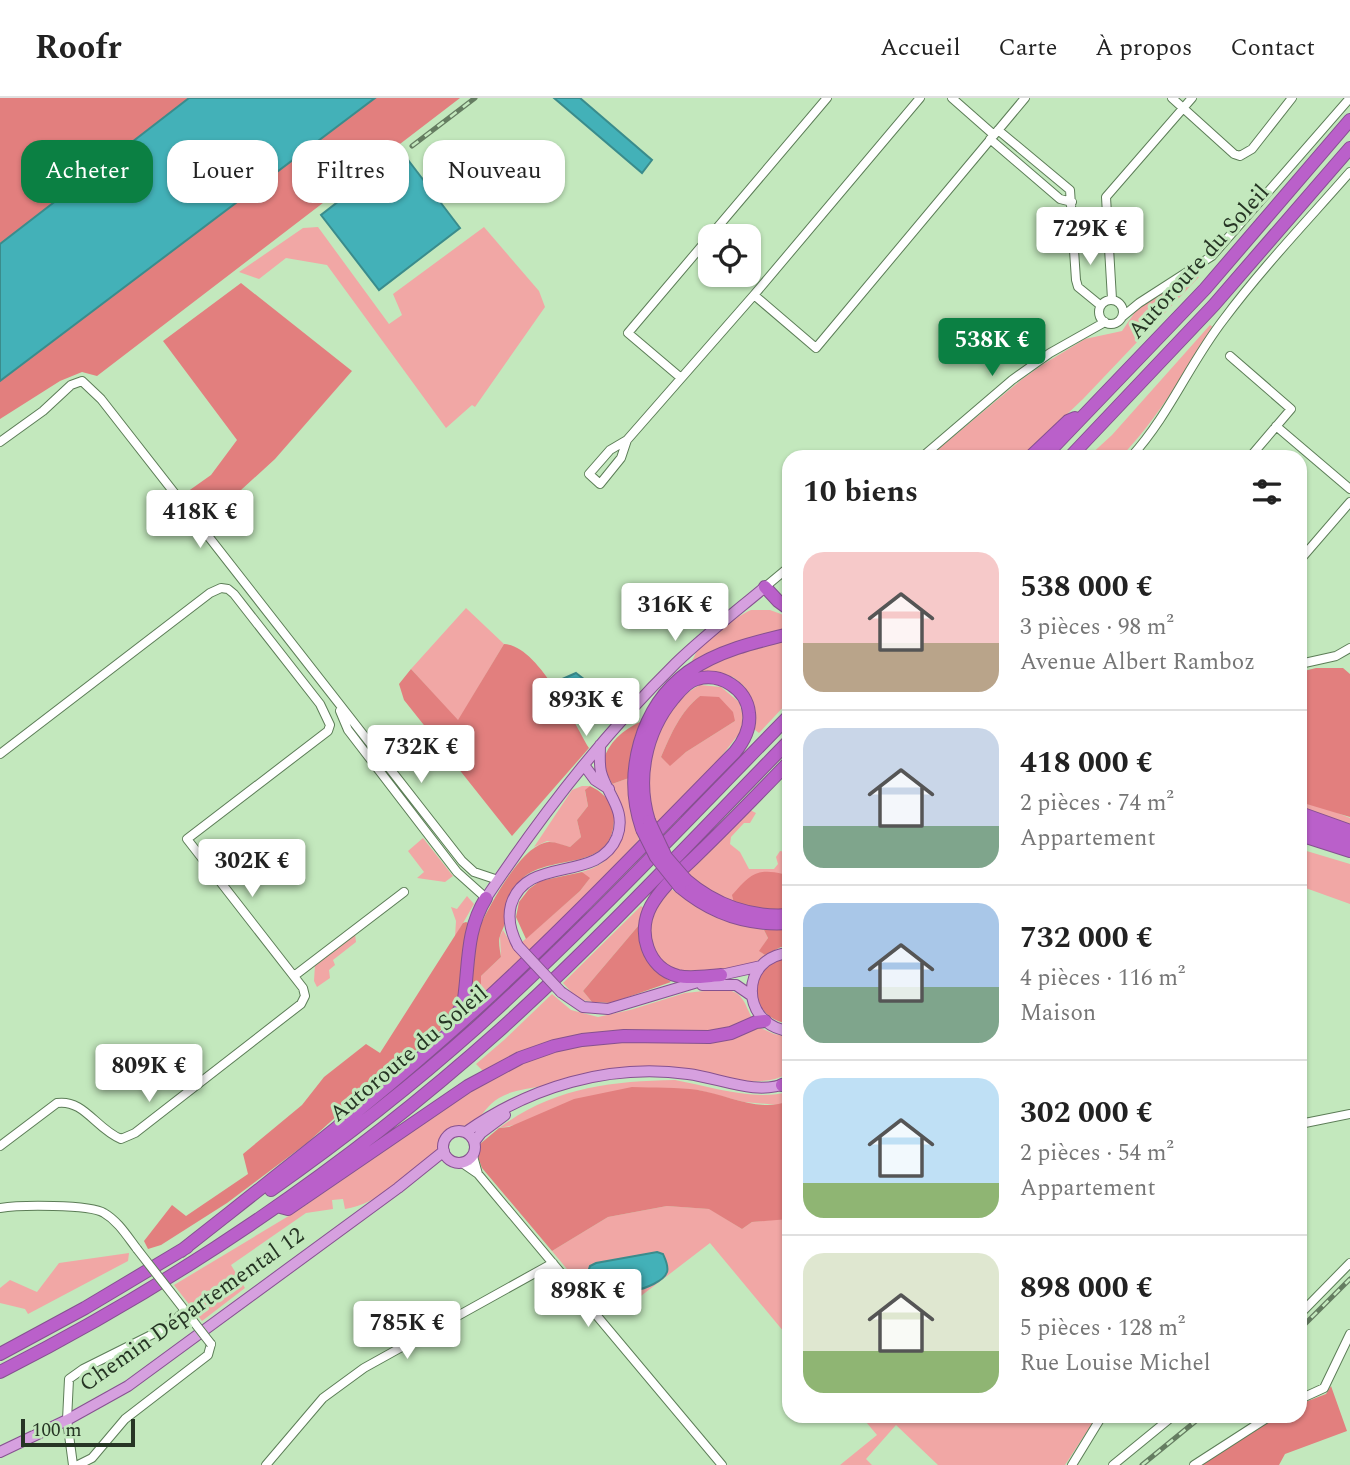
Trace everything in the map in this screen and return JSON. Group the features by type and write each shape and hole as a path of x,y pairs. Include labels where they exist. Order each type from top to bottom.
{"highway":[{"name":"Autoroute du Soleil","path":"1052,450 1205,289 1350,120"},
{"name":"Autoroute du Soleil","path":"1077,450 1214,305 1350,148"},
{"path":"1037,450 1068,421 1088,412"},
{"path":"1088,450 1097,440 1105,421"},
{"path":"765,587 782,604"},
{"path":"782,636 709,660 683,676 661,700 642,737 635,766 635,799 646,825 683,884 698,901 727,916 762,924 782,923"},
{"path":"181,1251 330,1133 418,1059 544,946 735,752 747,733 750,719 746,701 735,687 725,681 705,677 691,681 671,701 658,721 644,763 646,825"},
{"name":"Autoroute du Soleil","path":"0,1354 64,1320 181,1251 321,1154 406,1088 558,951 782,723"},
{"name":"Autoroute du Soleil","path":"0,1372 144,1292 277,1206 387,1125 502,1028 782,748"},
{"path":"721,975 685,977 671,974 661,968 650,955 646,944 644,931 647,915 665,888 782,769"},
{"path":"1307,816 1350,831"},
{"path":"1307,822 1350,839"},
{"path":"1307,827 1350,839"},
{"path":"1307,837 1350,851"},
{"path":"683,884 735,909 765,915 782,915"},
{"path":"418,1059 423,1050 451,1024 460,1009 471,930 486,898"},
{"path":"277,1206 289,1209 468,1086 503,1065 536,1052 597,1038 718,1036 765,1021"}],"main road":[{"path":"486,898 570,783 613,730 676,664 765,587"},
{"path":"598,776 600,745"},
{"path":"586,763 609,789 616,802 620,817 619,831 614,844 594,861 545,873 530,879 522,886 513,900 509,917 511,931 519,946 561,992 580,1006 603,1010 761,966"},
{"path":"570,783 598,776"},
{"path":"782,955 773,957 761,966 753,980 752,996 756,1010 765,1021 782,1029"},
{"path":"692,985 736,985 752,996"},
{"path":"574,1082 501,1118 481,1133 474,1142 473,1156 462,1163 447,1156 443,1143 452,1133 466,1132 522,1098 574,1082 618,1073 656,1072 690,1074 755,1087 767,1088 782,1084"},
{"path":"466,1132 474,1142"},
{"name":"Chemin Départemental 12","path":"0,1452 67,1420 128,1386 178,1352 398,1188 447,1156"}],"street":[{"path":"681,378 628,333 827,98"},
{"path":"627,440 621,458 600,484 589,474 610,450 627,440 754,295 920,98"},
{"path":"952,98 1060,199 1072,202 1076,280 1078,287 1101,305 1102,319"},
{"path":"754,295 816,348 1025,98"},
{"path":"1172,98 1240,156 1252,149 1292,98"},
{"path":"1122,317 1123,309 1116,301 1106,197 1192,98"},
{"path":"1102,319 1116,323 1139,303 1212,256 1350,98"},
{"path":"1137,450 1169,408 1224,318 1350,172"},
{"path":"1101,305 1116,301 1139,303"},
{"path":"930,450 1012,380 1102,319"},
{"path":"1230,356 1290,408 1256,450"},
{"path":"0,442 43,411 71,385 82,381 109,410 468,867 474,872 498,880"},
{"path":"1276,426 1304,450"},
{"path":"1307,452 1350,489"},
{"path":"1307,552 1350,502"},
{"path":"765,587 782,573"},
{"path":"0,754 221,588 228,589 320,704 331,725 318,739 187,839 303,988 305,996 301,1004 135,1133 121,1139 108,1134 80,1107 68,1101 57,1103 0,1146"},
{"path":"1307,662 1336,656 1350,648"},
{"path":"337,702 348,730 457,872 486,898"},
{"path":"294,976 404,892"},
{"path":"1307,1123 1350,1114"},
{"path":"473,1156 478,1174"},
{"path":"462,1163 478,1174 722,1465"},
{"path":"0,1208 70,1206 96,1209 115,1222 186,1310 211,1344 208,1355 125,1419 92,1458 76,1465 67,1420 67,1383 72,1376 167,1327 186,1310"},
{"path":"265,1465 323,1398 364,1368 552,1263"},
{"path":"1307,1307 1350,1263"},
{"path":"1307,1396 1324,1388 1350,1334"},
{"path":"1072,1465 1098,1423"},
{"path":"1113,1465 1164,1423"},
{"path":"1194,1465 1259,1423"}],"shaded area":[{"path":"0,98 189,98 135,140 21,140 21,203 53,203 0,244"},
{"path":"375,98 460,98 405,140 319,140"},
{"path":"292,161 292,203 323,203 97,376 82,372 60,381 0,419 0,381 236,203 278,203 278,171"},
{"path":"318,227 389,324 402,315 393,294 484,227 539,291 545,307 475,407 472,405 446,428 327,265 286,258 259,279 239,272 303,228"},
{"path":"1196,274 1199,277 1083,399 1029,450 937,450 1042,365 1085,339 1122,331 1137,309"},
{"path":"241,283 352,371 275,459 229,501 198,506 187,492 211,475 237,440 163,341"},
{"path":"1210,325 1213,327 1170,395 1127,450 1096,450"},
{"path":"466,608 504,644 458,721 411,669"},
{"path":"751,610 770,610 782,614 782,708 759,733 754,729 755,707 744,686 733,677 702,672 692,660 702,646"},
{"path":"504,644 517,648 542,670 589,748 512,836 404,700 399,684 411,669 458,720"},
{"path":"1343,668 1350,674 1350,817 1307,804 1307,670"},
{"path":"700,685 721,687 739,702 743,716 741,731 717,762 656,825 648,783 652,750 670,712 689,692","holes":["700,696 735,721 670,765 661,757 682,716"]},
{"path":"700,696 719,697 733,712 735,721 686,752 670,766 661,757 682,716"},
{"path":"642,721 632,750 629,778 612,784 602,763 608,749 628,728"},
{"path":"629,778 631,806 639,840 481,999 481,976 501,957 500,936 503,930 514,949 580,891 589,879 582,872 609,858 617,848 624,824 619,798 612,784"},
{"path":"590,786 585,791 588,806 577,820 581,837 570,847 547,841 534,847 572,790"},
{"path":"590,786 604,795 612,808 614,819 611,836 603,847 592,855 535,871 518,883 506,906 499,941 501,957 481,976 481,999 469,1009 456,1011 440,1031 371,1085 307,1143 227,1203 161,1245 148,1249 144,1241 172,1205 186,1216 248,1174 243,1154 302,1105 324,1077 366,1044 380,1053 463,923 479,928 506,880 525,856 544,843 554,842 570,847 581,837 577,820 588,806 585,790"},
{"path":"1307,804 1350,818 1350,826 1307,811"},
{"path":"750,810 756,813 750,823 744,823 731,837 730,844 740,852 749,869 774,869 778,864 776,857 782,851 782,875 734,903 709,890 687,872"},
{"path":"423,838 453,876 445,882 417,878 424,872 408,851"},
{"path":"1307,851 1350,864 1350,904 1307,889"},
{"path":"582,872 590,878 580,891 526,939 516,917 519,902 529,889 540,881"},
{"path":"759,873 782,874 782,909 763,909 734,903 732,895 748,878"},
{"path":"671,889 715,917 764,930 768,938 760,951 765,955 752,964 714,972 692,973 668,968 653,948 649,924 655,908"},
{"path":"467,896 474,904 455,937 456,921 451,907 457,909"},
{"path":"641,906 645,909 639,925 583,991 592,1002 578,999 563,983"},
{"path":"639,925 642,951 650,964 671,982 611,1003 592,1002 583,991"},
{"path":"764,930 782,930 782,947 765,955 759,951 768,938"},
{"path":"355,934 356,942 333,960 335,965 329,970 330,978 317,987 314,981 315,965"},
{"path":"782,960 782,1022 765,1012 757,991 759,979 775,962"},
{"path":"724,989 739,995 752,1018 728,1029 701,1034 599,1034 483,1071 476,1064 552,994 571,1010 598,1017 685,993"},
{"path":"761,1028 782,1036 782,1076 747,1081 674,1067 641,1066 593,1073 510,1093 495,1101 473,1124 448,1131 434,1154 381,1195 345,1209 343,1199 332,1200 333,1209 306,1213 231,1265 245,1288 202,1321 174,1285 297,1211 488,1080 529,1059 579,1046 626,1042 705,1043"},
{"path":"675,1080 746,1094 782,1093 782,1104 744,1102 698,1090 499,1128 519,1114 561,1095 628,1082"},
{"path":"632,1087 698,1090 755,1104 782,1103 782,1220 752,1222 742,1229 709,1209 667,1206 608,1217 552,1251 482,1168 478,1157 480,1144 499,1128 509,1127 574,1099"},
{"path":"667,1206 710,1209 742,1229 752,1222 782,1219 782,1330 710,1243 637,1299 624,1289 600,1309 552,1251 608,1217"},
{"path":"129,1253 128,1261 28,1314 25,1309 0,1303 0,1288 10,1280 37,1292 59,1263"},
{"path":"1331,1386 1347,1431 1285,1454 1279,1465 1200,1465 1266,1423 1307,1423 1307,1401 1326,1394"},
{"path":"867,1423 1092,1423 1065,1465 938,1465 896,1425 866,1459 872,1465 840,1465 877,1435"}],"water":[{"path":"189,98 375,98 319,140 292,140 292,161 278,171 278,140 167,140 167,203 236,203 0,381 0,244 53,203 153,203 153,140 135,140"},
{"path":"554,98 580,98 652,160 642,173"},
{"path":"409,161 423,180 423,203 441,203 460,228 379,290 321,215 336,203 409,203"},
{"path":"576,673 598,690 580,715 560,680"},
{"path":"657,1252 663,1254 667,1272 658,1281 644,1288 635,1290 623,1283 614,1290 603,1293 599,1292 587,1275 590,1266 596,1263"}],"railway":[{"path":"412,146 475,98"},
{"path":"1307,1322 1350,1279"},
{"path":"1142,1465 1193,1423"}]}
